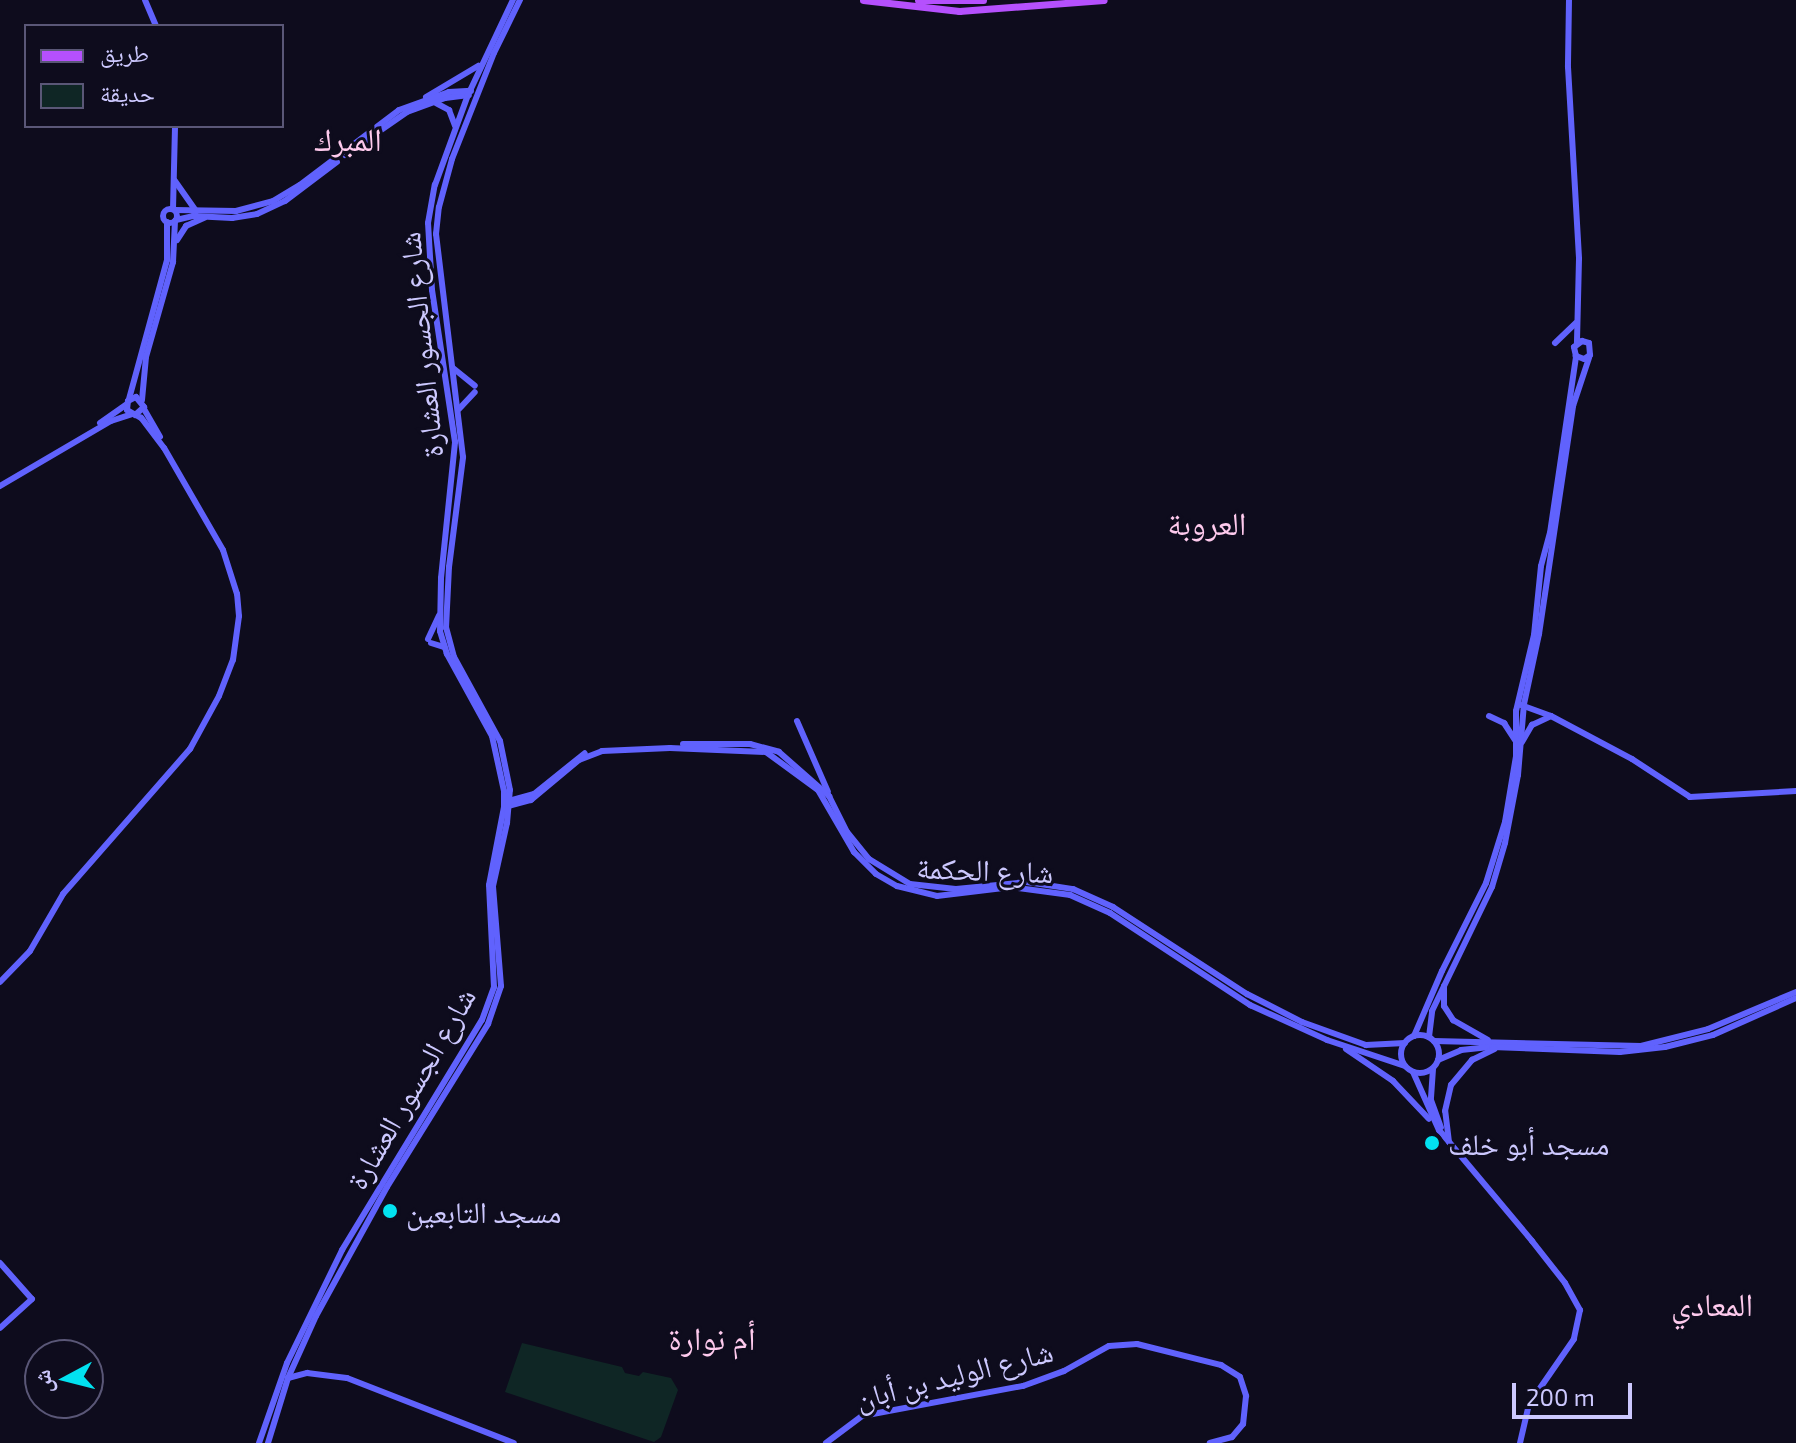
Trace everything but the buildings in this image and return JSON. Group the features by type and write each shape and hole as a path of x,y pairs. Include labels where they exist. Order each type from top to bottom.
{"main road":[{"path":"863,0 959,11 1104,0"},
{"path":"918,0 983,0"}],"street":[{"path":"145,0 155,24"},
{"name":"شارع الجسور العشارة","path":"268,1443 288,1378 313,1314 493,1014 501,979 494,879 507,823 507,804 496,746 444,647 439,615 455,455 432,290 428,223 435,185 454,132 481,63 513,0"},
{"name":"شارع الجسور العشارة","path":"259,1443 283,1372 367,1206 486,1012 495,972 489,877 510,790 500,741 454,657 446,628 449,567 463,467 459,409 437,264 437,219 446,175 520,0"},
{"path":"1450,1145 1432,1107 1433,1069 1439,1050 1431,1039 1432,1011 1492,887 1510,823 1520,707 1534,635 1541,566 1550,533 1576,356 1579,259 1568,1"},
{"path":"469,93 433,102 384,125 295,195 269,210 247,217 173,221 162,216 172,209 236,211 273,201 310,178 384,119 467,76 481,63"},
{"path":"415,104 455,91 477,96"},
{"path":"433,102 451,112 454,132"},
{"path":"175,128 172,209 175,243"},
{"path":"174,179 196,211"},
{"path":"0,982 30,951 63,894 190,749 219,696 233,660 239,630 238,605 223,550 164,448 142,400 146,357 175,243 186,226 208,217"},
{"path":"164,448 134,415 128,402 167,260 173,221"},
{"path":"1520,707 1539,634 1573,406 1592,348 1577,319"},
{"path":"1555,343 1577,319"},
{"path":"1577,343 1586,341"},
{"path":"1576,356 1584,359 1590,355"},
{"path":"453,368 475,389 459,409"},
{"path":"447,388 456,388"},
{"path":"72,443 128,402 142,400"},
{"path":"0,486 116,418 134,415 144,409"},
{"path":"439,615 430,641 444,647"},
{"path":"1520,707 1536,709 1551,716 1641,764 1690,797 1796,791"},
{"path":"1489,716 1506,726 1518,744"},
{"path":"1439,1130 1413,1072 1405,1066 1401,1052 1405,1043 1414,1036 1493,864 1508,805 1518,744 1532,725 1551,716"},
{"path":"797,721 829,796"},
{"name":"شارع الحكمة","path":"525,800 589,751 624,745 758,745 779,752 829,796 856,845 877,866 898,879 931,889 1027,882 1073,889 1113,907 1247,994 1302,1022 1366,1045 1405,1043"},
{"name":"شارع الحكمة","path":"507,804 549,789 579,760 602,751 683,748 766,752 818,790 854,852 876,874 897,886 937,896 1026,887 1081,899 1142,932 1250,1005 1336,1044 1405,1066"},
{"path":"507,823 525,800 510,790"},
{"path":"1445,981 1444,1006 1453,1020 1491,1041"},
{"path":"1414,1036 1613,1048 1641,1046 1708,1029 1796,992"},
{"path":"1438,1060 1461,1050 1501,1047 1620,1052 1665,1047 1722,1031 1796,998"},
{"path":"1336,1044 1393,1081 1439,1130 1565,1283 1580,1310 1574,1339 1529,1404 1520,1443"},
{"path":"1450,1145 1446,1104 1456,1077 1472,1060 1501,1047"},
{"path":"1413,1072 1423,1073 1433,1069"},
{"path":"0,1263 32,1299 0,1328"},
{"name":"شارع الوليد بن أبان","path":"826,1443 862,1416 1023,1386 1053,1376 1109,1346 1137,1344 1221,1365 1240,1377 1246,1396 1243,1424 1232,1437 1210,1443"},
{"path":"294,1362 307,1373"},
{"path":"288,1378 307,1373 358,1382 514,1443"}],"green space":[{"path":"522,1343 622,1367 625,1373 639,1376 643,1372 671,1378 678,1390 661,1437 654,1442 505,1392"}],"place":[{"name":"مسجد أبو خلف","path":"1432,1143"},
{"name":"مسجد التابعين","path":"390,1211"}],"district":[{"name":"المبرك","path":"348,138"},
{"name":"العروبة","path":"1207,522"},
{"name":"المعادي","path":"1712,1303"},
{"name":"أم نوارة","path":"712,1337"}]}
